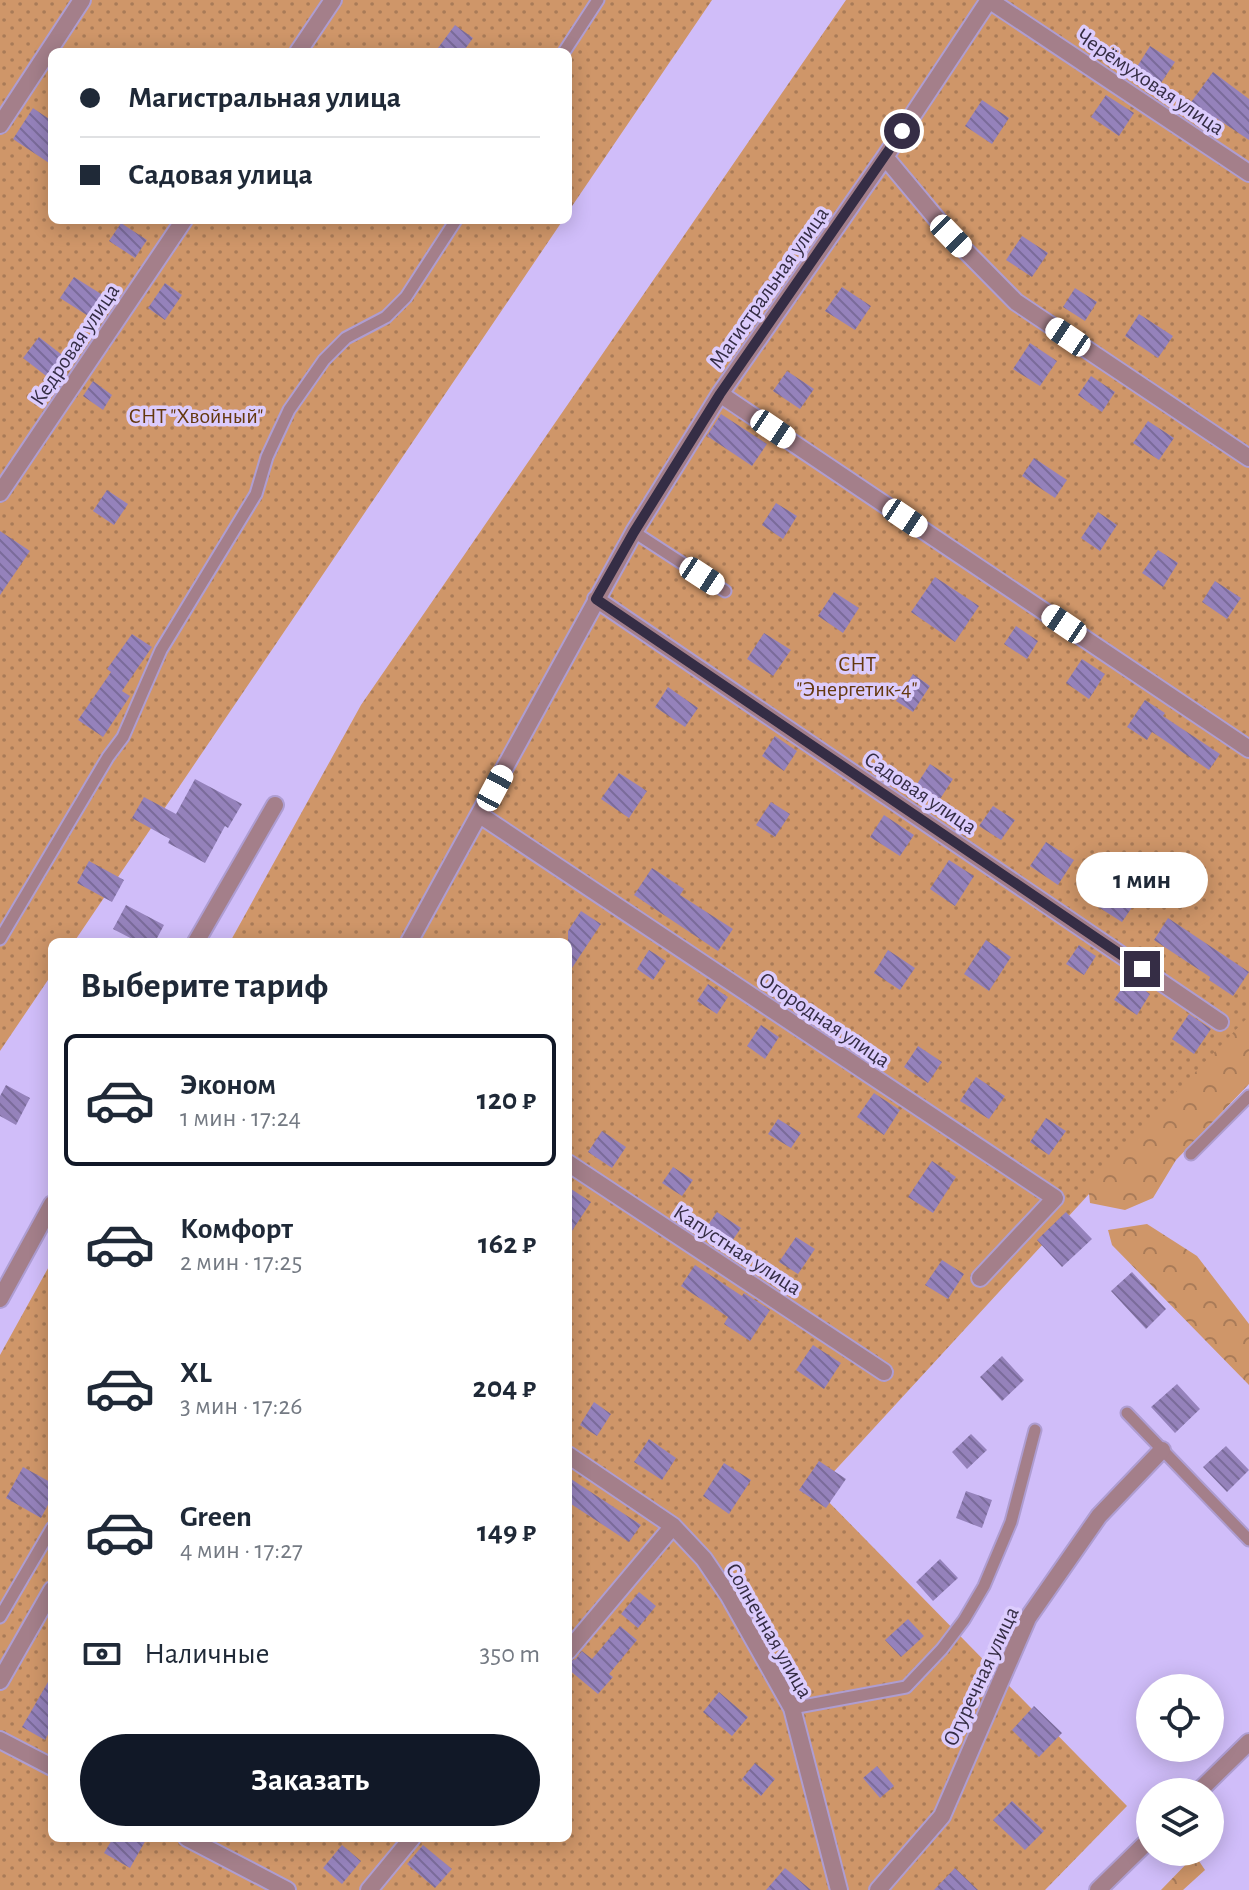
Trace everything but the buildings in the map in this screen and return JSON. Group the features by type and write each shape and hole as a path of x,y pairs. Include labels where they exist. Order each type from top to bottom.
{"street":[{"path":"51,48 82,0"},
{"path":"301,48 333,0"},
{"name":"Магистральная улица","path":"411,938 634,532 720,394 885,157 989,0"},
{"name":"Черёмуховая улица","path":"989,0 1249,173"},
{"path":"0,125 48,52"},
{"path":"885,157 951,236 1016,302 1249,458"},
{"name":"Кедровая улица","path":"0,493 181,224"},
{"path":"720,394 1249,749"},
{"name":"Садовая улица","path":"596,599 1220,1022"},
{"path":"198,938 275,805"},
{"name":"Огородная улица","path":"480,815 1055,1198 980,1278"},
{"name":"Капустная улица","path":"572,1166 884,1372"},
{"path":"0,1299 48,1211"},
{"name":"Огуречная улица","path":"878,1890 942,1816 1028,1618 1099,1516 1162,1450"},
{"name":"Солнечная улица","path":"572,1458 673,1526 704,1559 729,1596 792,1708 833,1886"},
{"path":"572,1646 673,1526"},
{"path":"0,1681 48,1597"},
{"path":"0,1740 48,1765"},
{"path":"1212,1778 1249,1742"},
{"path":"195,1842 287,1890"},
{"path":"369,1890 409,1842"},
{"path":"1098,1890 1136,1853"}],"lane":[{"path":"567,48 598,0"},
{"path":"0,939 108,757 123,737 161,650 256,494 267,457 289,410 324,360 346,338 386,317 406,297 453,224"},
{"path":"634,532 725,591"},
{"path":"1191,1154 1249,1096"},
{"path":"1127,1413 1249,1540"},
{"path":"792,1708 906,1687 942,1649 984,1586 1011,1522 1035,1430"},
{"path":"0,1617 48,1535"}],"green space":[{"name":"СНТ \"Хвойный\"","path":"0,0 712,0 572,206 572,48 48,48 48,224 560,224 77,938 48,938 48,980 0,1051"},
{"name":"СНТ \"Энергетик-4\"","path":"846,0 1249,0 1249,1020 817,1490 1127,1806 1045,1890 0,1890 0,1355 48,1268 48,1842 572,1842 572,938 232,938 361,705"},
{"path":"1249,1016 1249,1084 1176,1160 1153,1198 1125,1210 1090,1203 1088,1184"},
{"path":"1147,1224 1197,1256 1249,1324 1249,1385 1112,1245 1108,1230"},
{"path":"1184,1866 1202,1866 1205,1870 1183,1890 1161,1890"}],"route":[{"path":"902,131 720,394 596,599 1142,969"}]}
